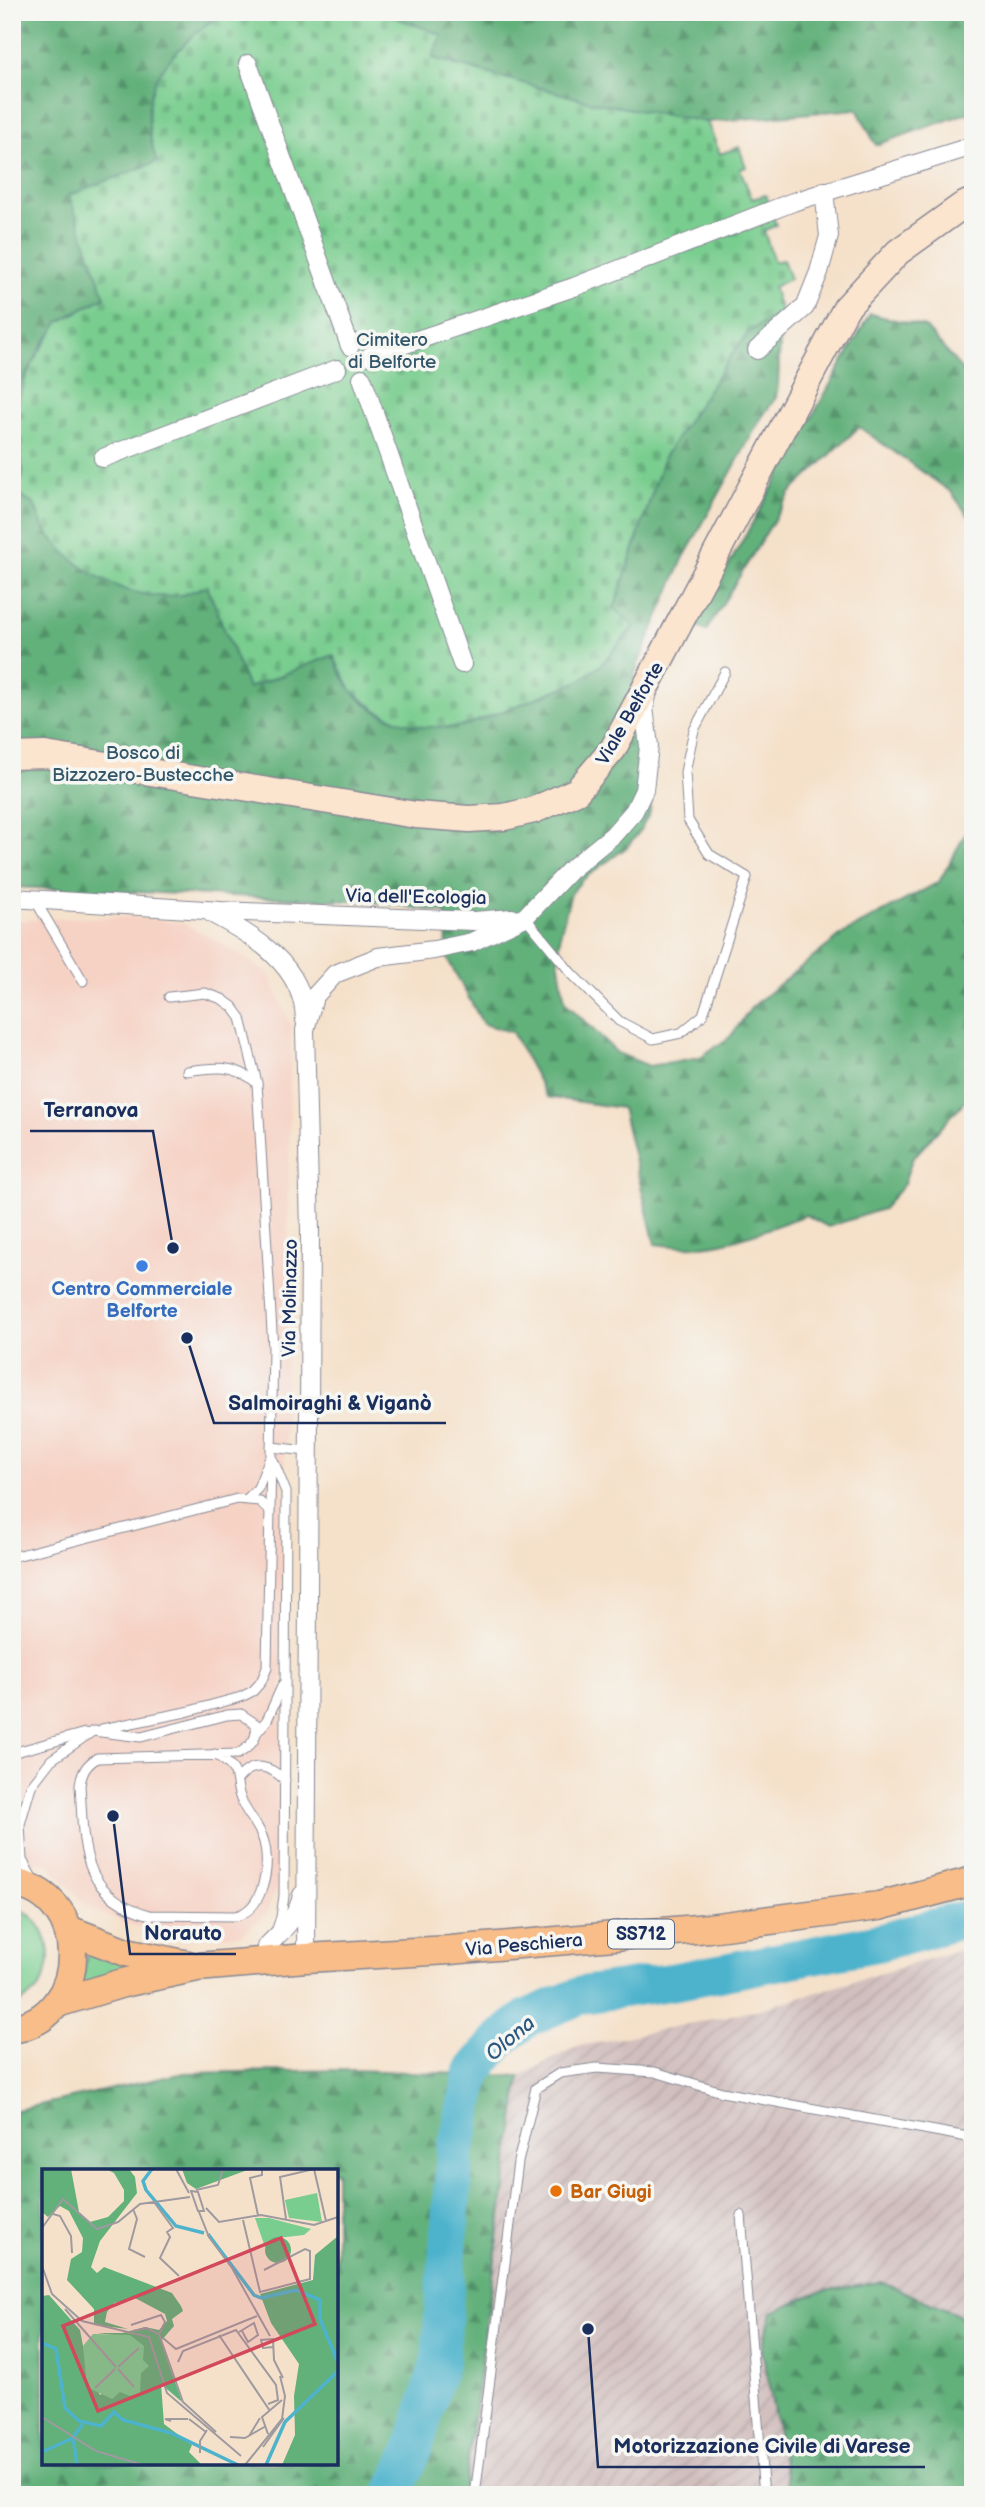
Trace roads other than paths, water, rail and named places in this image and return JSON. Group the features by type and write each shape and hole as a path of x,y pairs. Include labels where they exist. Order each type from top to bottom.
{"main road":[{"name":"Viale Belforte","path":"12,756 58,757 416,815 469,819 505,817 534,810 577,790 613,749 846,308 898,252 973,201"},
{"name":"Via Peschiera","path":"12,2029 39,2019 57,2003 123,1983 256,1955 306,1958 450,1950 709,1928 878,1906 973,1881"},
{"path":"12,1882 41,1894 58,1910 69,1930 74,1955 69,1981 57,2003"},
{"name":"Via Peschiera","path":"69,1930 126,1952 197,1967"}],"street":[{"path":"248,64 350,345"},
{"path":"370,356 574,287 824,191 973,146"},
{"path":"757,350 805,307 829,236 824,191"},
{"path":"350,345 359,346 370,356 370,370 362,378 346,379 337,369 338,355 350,345"},
{"path":"103,457 337,369"},
{"path":"362,378 462,664"},
{"path":"525,917 570,870 613,835 634,810 644,790 649,746 644,708 653,672"},
{"name":"Via dell'Ecologia","path":"12,898 205,910 474,921 525,917"},
{"path":"205,910 235,926 285,964 299,988 305,1011 305,1030"},
{"name":"Via Molinazzo","path":"306,1958 310,1231 305,1030 314,998 335,974 378,957 472,942 525,917"},
{"name":"Via Molinazzo","path":"256,1955 288,1924 302,1902 306,1874"}],"lane":[{"path":"525,917 572,974 619,1021 653,1039 681,1033 703,1014 747,877 709,853 688,820 685,772 694,730 725,672"},
{"path":"34,898 83,981"},
{"path":"12,1753 93,1731 186,1712 241,1697 253,1691 261,1682 267,1668 272,1309 257,1083 240,1018 233,1007 222,999 205,993 169,996"},
{"path":"187,1070 230,1068 257,1083"},
{"path":"271,1451 307,1451"},
{"path":"247,1499 258,1488 271,1451"},
{"path":"256,1955 281,1917 284,1896 286,1492 271,1451"},
{"path":"12,1557 229,1501 259,1501 270,1511"},
{"path":"215,1754 234,1769 239,1793 262,1835 266,1849 261,1893 257,1902 248,1912 235,1916 150,1915 137,1912 116,1900 100,1885 85,1855 80,1785 81,1774 87,1764 97,1758 215,1754 238,1754 254,1742 257,1732 267,1720 279,1695 286,1668"},
{"path":"41,1894 22,1860 20,1824 32,1786 51,1760 93,1731 141,1737 227,1715 241,1714 256,1724 257,1732"},
{"path":"238,1779 245,1770 261,1766 276,1772 285,1780"},
{"path":"475,2495 518,2162 536,2088 559,2073 597,2068 655,2072 722,2092 973,2138"},
{"path":"741,2215 764,2495"}],"waterway":[{"name":"Olona","path":"392,2495 413,2451 440,2360 455,2154 473,2071 500,2040 527,2018 582,1995 677,1981 881,1942 973,1917"}],"place":[{"name":"Terranova","path":"173,1248"},
{"name":"Centro Commerciale Belforte","path":"142,1266"},
{"name":"Salmoiraghi & Viganò","path":"187,1338"},
{"name":"Norauto","path":"113,1816"},
{"name":"Bar Giugi","path":"556,2191"},
{"name":"Motorizzazione Civile di Varese","path":"588,2329"}],"park label":[{"name":"Cimitero di Belforte","path":"392,350"},
{"name":"Bosco di Bizzozero-Bustecche","path":"143,763"}]}
